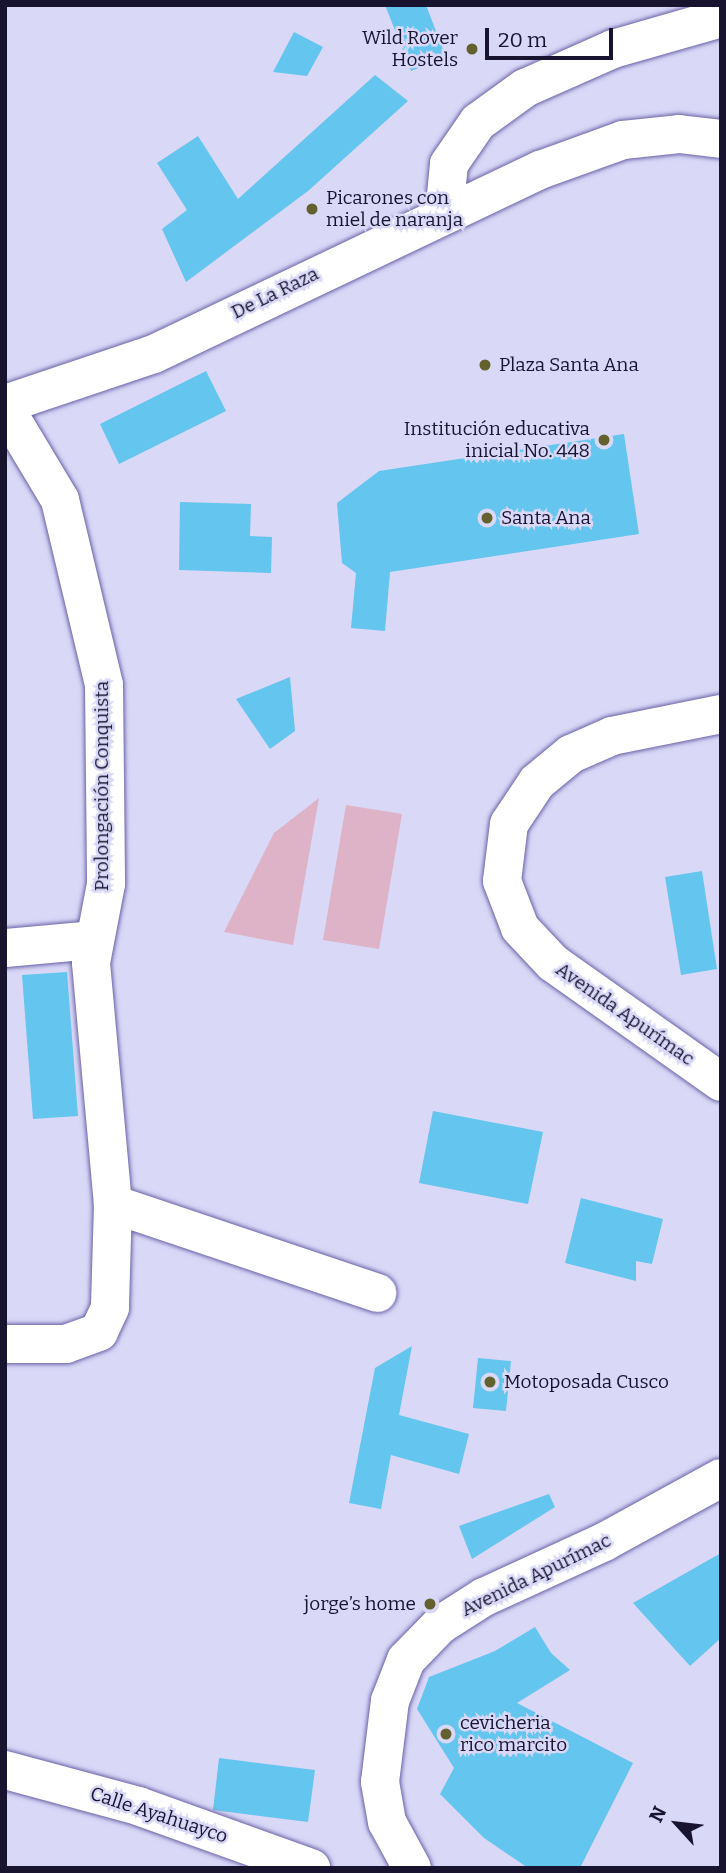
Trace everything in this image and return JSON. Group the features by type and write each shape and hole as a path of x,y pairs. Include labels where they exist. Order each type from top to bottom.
{"street":[{"path":"444,215 449,164 478,122 525,88 613,50 721,18"},
{"name":"De La Raza","path":"5,406 154,354 540,170 623,140 679,134 721,139"},
{"name":"Prolongación Conquista","path":"5,406 60,500 104,685 106,884 93,940 113,1204 110,1308 99,1332 66,1344 5,1344"},
{"name":"Avenida Apurímac","path":"721,714 612,736 571,754 537,782 509,824 502,881 520,928 553,963 721,1082"},
{"path":"5,948 93,940"},
{"path":"113,1204 377,1293"},
{"name":"Avenida Apurímac","path":"412,1868 387,1822 380,1782 390,1701 407,1660 440,1625 484,1597 604,1542 721,1478"},
{"name":"Calle Ayahuayco","path":"5,1770 138,1806 304,1867"}],"shaded area":[{"path":"319,798 293,945 224,932 274,833"},
{"path":"346,805 402,814 379,949 323,940"}],"building":[{"path":"385,5 426,5 446,57 411,71"},
{"path":"294,32 323,47 307,76 273,72"},
{"path":"375,75 408,101 308,191 186,282 162,229 187,210 157,163 198,136 238,199"},
{"path":"206,371 226,411 119,464 100,424"},
{"name":"Santa Ana","path":"624,434 639,534 390,572 385,631 351,628 356,573 342,563 337,503 379,471"},
{"path":"180,502 251,504 250,536 272,537 271,573 179,570"},
{"path":"290,677 295,731 270,749 236,699"},
{"path":"702,871 717,969 681,975 665,877"},
{"path":"67,972 78,1116 33,1119 22,975"},
{"path":"433,1111 543,1132 528,1204 419,1183"},
{"path":"581,1198 663,1219 652,1264 636,1261 636,1281 565,1263"},
{"path":"412,1346 399,1415 469,1434 459,1474 391,1455 381,1509 349,1503 375,1368"},
{"path":"478,1358 511,1361 506,1411 473,1408"},
{"path":"549,1494 555,1507 472,1559 459,1526"},
{"path":"721,1553 721,1638 690,1666 633,1603"},
{"path":"535,1627 551,1653 570,1670 517,1703 633,1763 580,1868 528,1868 484,1838 440,1794 454,1768 417,1709 429,1677 495,1651"},
{"path":"219,1758 315,1770 308,1822 213,1810"}],"place":[{"name":"Wild Rover Hostels","path":"472,49"},
{"name":"Picarones con miel de naranja","path":"312,209"},
{"name":"Plaza Santa Ana","path":"485,365"},
{"name":"Institución educativa inicial No. 448","path":"604,440"},
{"name":"Santa Ana","path":"487,518"},
{"name":"Motoposada Cusco","path":"490,1382"},
{"name":"jorge’s home","path":"430,1604"},
{"name":"cevicheria rico marcito","path":"446,1734"}]}
